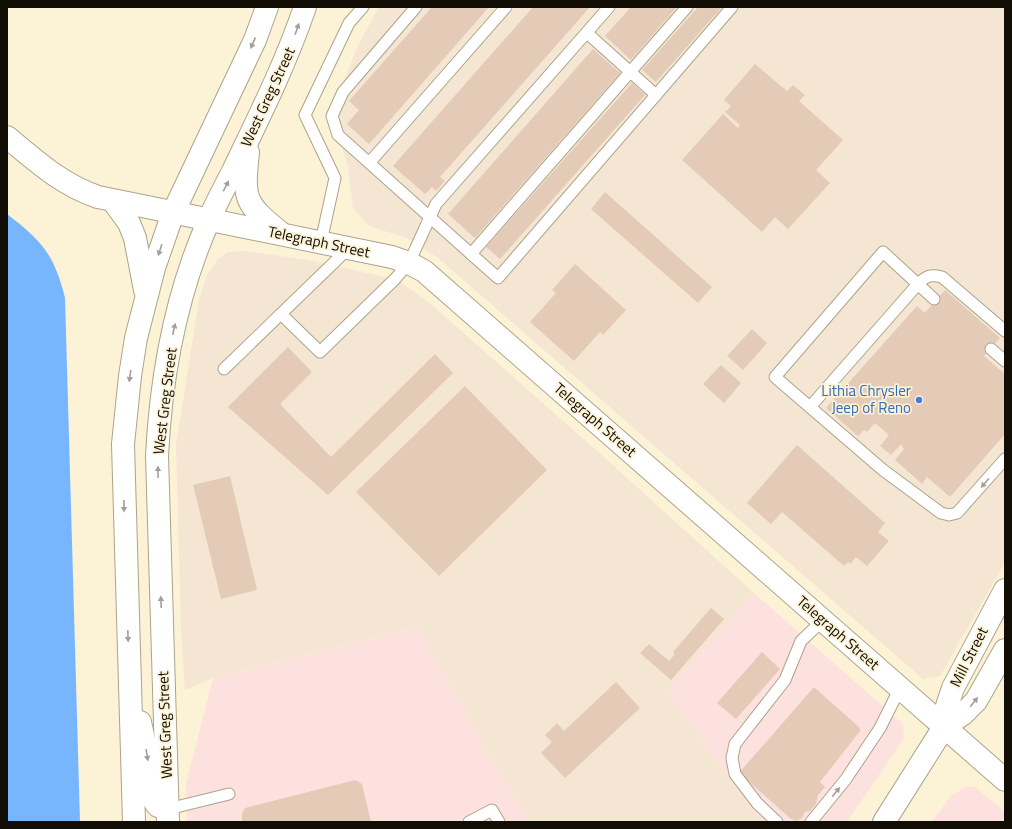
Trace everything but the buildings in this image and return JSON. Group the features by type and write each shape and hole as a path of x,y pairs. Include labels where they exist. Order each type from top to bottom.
{"main road":[{"path":"134,822 123,444 130,376 136,338 146,296 173,213 255,40 267,7"},
{"name":"West Greg Street","path":"168,815 158,495 159,425 175,325 185,286 209,220 291,47 305,7"},
{"path":"250,135 245,183 247,198 258,214 282,234"},
{"name":"Telegraph Street","path":"7,138 57,178 84,192 113,201 392,257 409,263 424,271 1005,780"},
{"path":"113,201 128,223 135,238 146,296"},
{"name":"Mill Street","path":"944,727 947,706 959,674 1005,590"},
{"name":"Mill Street","path":"884,822 944,727 963,714 976,701 1005,650"},
{"path":"129,676 147,754 153,799 168,815"}],"lane":[{"path":"321,242 336,178 305,116 349,23 363,7"},
{"path":"416,7 343,92 332,116 338,135 498,278 732,7"},
{"path":"370,162 506,7"},
{"path":"281,314 320,352 409,263 436,204 609,7"},
{"path":"471,254 687,7"},
{"path":"586,32 656,95"},
{"path":"224,369 349,248"},
{"path":"934,299 883,252 775,377 883,470 932,508 949,515 958,513 1005,459"},
{"path":"810,407 918,284 925,277 932,274 942,277 1005,331"},
{"path":"777,822 757,803 735,774 732,758 735,744 785,680 801,641 823,620"},
{"path":"811,822 846,779 880,728 900,688"},
{"path":"168,815 229,794"},
{"path":"469,822 492,810 498,822"}],"shaded area":[{"path":"379,7 1005,7 1005,562 940,676 923,679 438,258 407,238 369,226 353,208 348,167 332,114 357,47"},
{"path":"245,251 308,260 398,280 432,305 606,459 754,593 667,690 760,822 530,822 490,757 417,627 213,678 185,690 181,629 176,445 199,300 207,275 218,259 228,252"},
{"path":"754,593 903,724 904,738 847,822 760,822 667,690"},
{"path":"417,627 490,757 530,822 187,822 186,784 213,678"},
{"path":"965,787 975,787 1005,812 1005,822 932,822 950,797"}],"water":[{"path":"7,214 29,232 45,250 56,270 65,298 80,822 7,822"}],"place":[{"name":"Lithia Chrysler Jeep of Reno","path":"919,400"}]}
